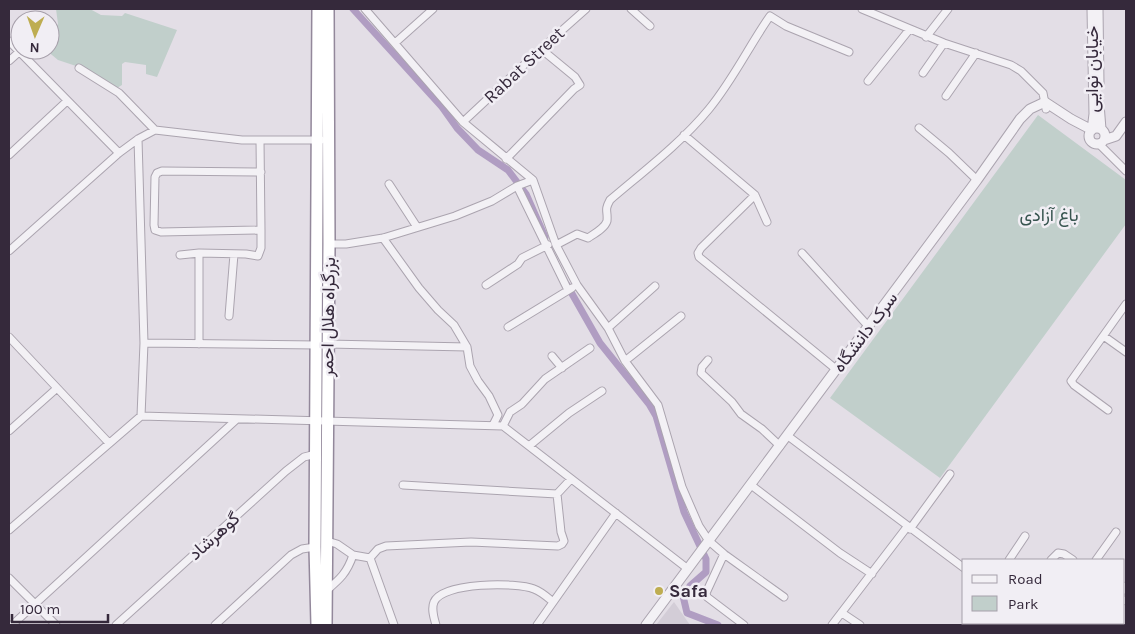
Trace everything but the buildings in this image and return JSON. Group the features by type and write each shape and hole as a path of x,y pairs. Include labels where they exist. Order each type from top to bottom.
{"highway":[{"name":"بزرگراه هلال احمر","path":"318,9 329,244 322,345"},
{"name":"بزرگراه هلال احمر","path":"326,625 327,541 321,420 324,140 328,9"},
{"name":"بزرگراه هلال احمر","path":"317,625 315,547 316,454 321,420"}],"street":[{"path":"365,9 463,122 533,180 556,245 577,285 608,328 624,361 658,405 687,501 699,526 704,547 724,554 784,597"},
{"path":"395,43 433,9"},
{"name":"Rabat Street","path":"463,122 586,9"},
{"path":"631,9 650,26"},
{"path":"862,9 909,30 1010,65 1021,71 1042,93 1046,105 1094,131"},
{"path":"926,36 948,9"},
{"name":"خیابان نوایی","path":"1093,9 1094,131"},
{"name":"خیابان نوایی","path":"1093,9 1094,131"},
{"path":"556,245 577,234 588,238 604,227 607,222 606,208 610,200 684,135 708,110 728,83 770,16 786,26 849,52"},
{"path":"868,81 909,30"},
{"path":"923,73 944,43"},
{"path":"506,159 580,85 575,77 541,49"},
{"path":"946,96 976,53"},
{"path":"27,60 119,153"},
{"path":"79,68 119,93 155,130"},
{"path":"9,155 67,101"},
{"path":"1046,105 1056,108 1070,119 1094,131 1105,134 1101,142"},
{"name":"سرک دانشگاه","path":"646,625 869,327 1020,119 1030,109 1046,105"},
{"path":"1070,119 1077,120 1089,115 1094,106"},
{"path":"1094,131 1090,140 1096,144 1116,136 1126,122"},
{"path":"919,128 977,180"},
{"path":"9,251 119,153 138,139 155,130 242,140 324,140"},
{"path":"684,135 755,195 767,222"},
{"path":"138,139 144,343 141,416"},
{"path":"180,255 199,253 258,256 261,248 260,140"},
{"path":"1101,142 1126,171"},
{"path":"261,172 162,171 154,177 154,225 156,230 161,232 261,230"},
{"path":"329,244 346,244 383,238 456,216 533,180"},
{"path":"389,184 417,227"},
{"path":"517,186 568,290"},
{"path":"755,195 700,248 699,257 837,370"},
{"path":"383,238 419,288 454,325 467,347 470,366 489,396 498,415 493,425"},
{"path":"486,285 518,264 522,258 548,246"},
{"path":"199,253 199,344"},
{"path":"802,253 869,327"},
{"path":"228,316 234,254"},
{"path":"508,328 577,285"},
{"path":"608,328 655,286"},
{"path":"1108,410 1071,381 1105,336 1126,304"},
{"path":"624,361 681,316"},
{"path":"1105,336 1126,352"},
{"path":"10,339 109,443"},
{"path":"144,343 467,347"},
{"path":"503,426 510,412 522,404 546,379 590,348"},
{"path":"552,356 562,368"},
{"path":"708,360 702,367 701,373 732,402 741,414 762,429 780,446"},
{"path":"9,431 56,389"},
{"path":"529,446 569,413 602,391"},
{"path":"9,530 141,416 493,425 503,426 688,569"},
{"path":"12,625 237,419"},
{"path":"788,436 962,567"},
{"name":"گوهرشاد","path":"116,625 286,471 304,457 316,454"},
{"path":"832,625 950,474"},
{"path":"370,558 378,549 386,546 471,542 558,546 564,541 561,532 557,494 571,479"},
{"path":"403,485 557,494"},
{"path":"751,485 840,553 872,574"},
{"path":"537,625 616,513"},
{"path":"1097,559 1116,532"},
{"path":"1010,559 1025,536"},
{"path":"327,541 337,544 353,556 370,558"},
{"path":"216,625 291,555 302,549 315,547"},
{"path":"1051,559 1058,553 1064,554 1072,559"},
{"path":"724,554 706,593 707,597 744,625"},
{"path":"326,591 349,568 353,556"},
{"path":"370,558 394,625"},
{"path":"9,578 56,625"},
{"path":"436,625 433,613 434,603 446,591 472,586 523,586 533,588 553,602"},
{"path":"842,612 860,625"}],"shaded area":[{"path":"674,602 690,625 656,625"}],"green space":[{"path":"90,9 101,15 122,16 125,13 177,30 157,77 146,74 146,65 125,62 122,64 122,85 117,88 79,67 58,60 60,60 60,10 56,10"},
{"name":"باغ آزادی","path":"1038,115 1126,180 1126,224 940,478 830,398"}],"waterway":[{"path":"353,9 442,107 457,128 478,150 508,170 526,194 545,237"},
{"path":"567,285 600,343 649,404 656,416 684,512 706,559 706,572 690,586 683,596 687,613 718,625"}],"place":[{"name":"Safa","path":"659,591"}]}
